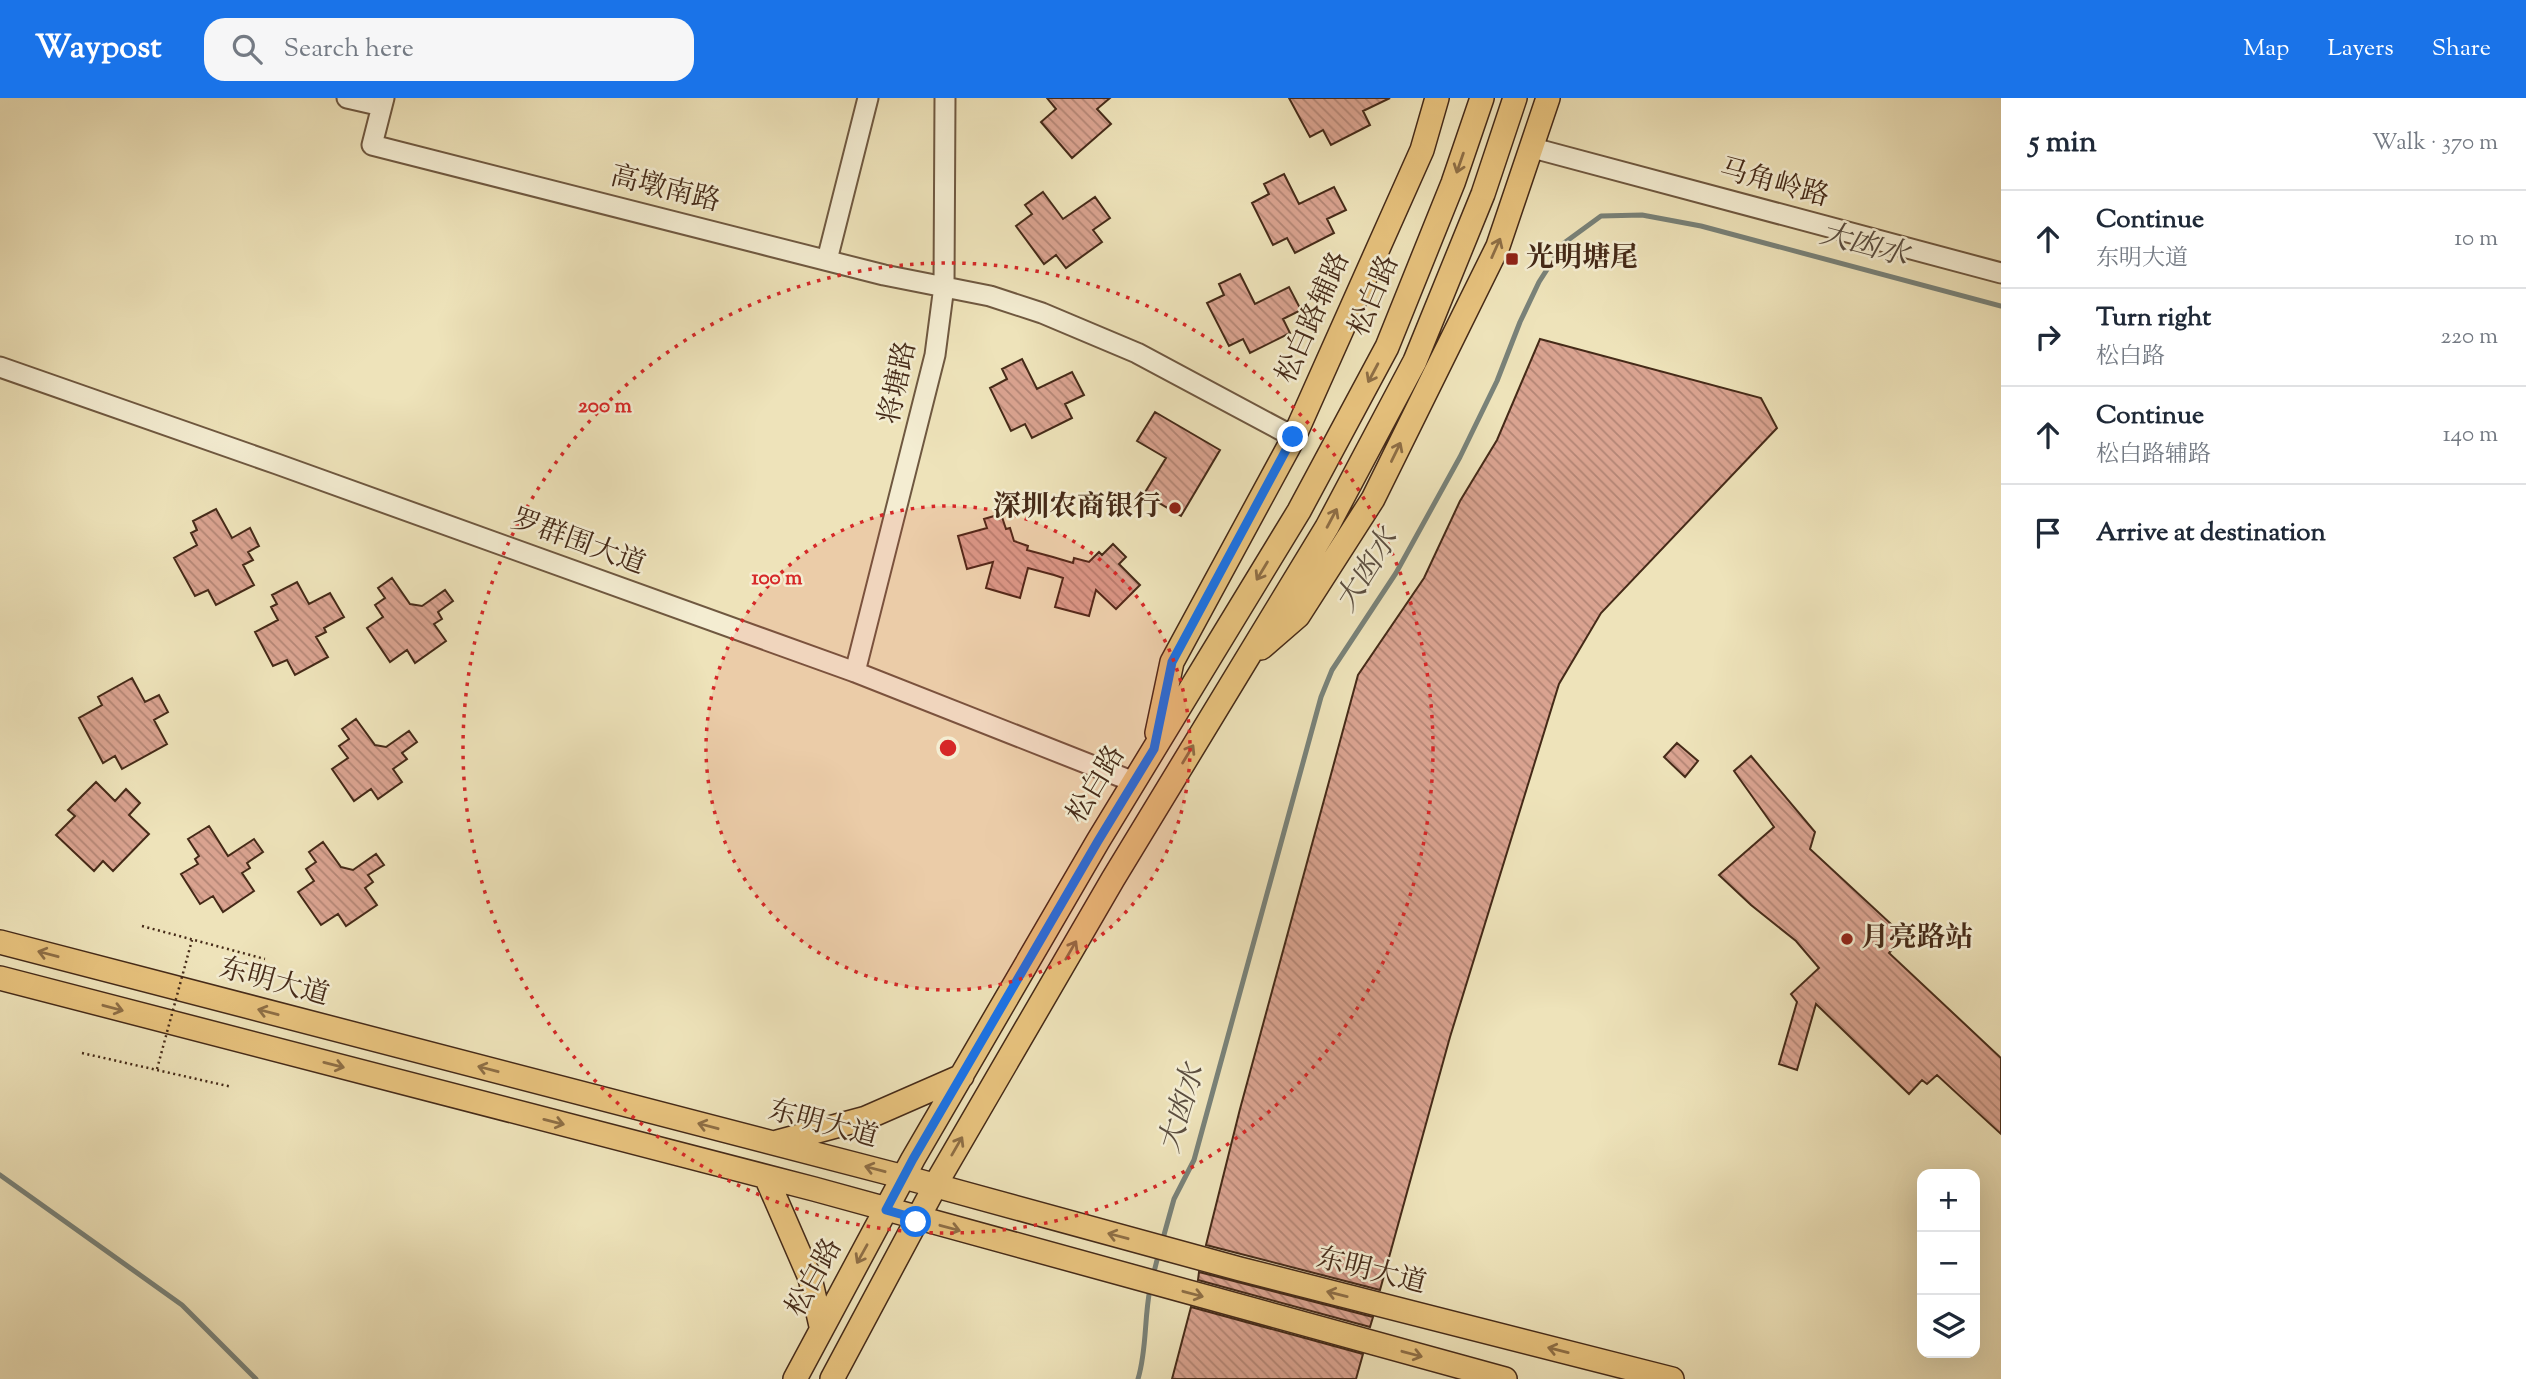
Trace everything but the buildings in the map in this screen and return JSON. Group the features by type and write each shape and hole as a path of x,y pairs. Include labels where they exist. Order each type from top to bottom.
{"main road":[{"name":"松白路辅路","path":"1154,749 1172,662 1293,437 1422,150 1437,98"},
{"name":"松白路","path":"795,1379 821,1326 962,1076 1134,782 1299,512 1387,347 1453,183 1482,98"},
{"path":"832,1379 936,1185 1125,857 1327,527 1415,361 1483,194 1515,98"},
{"path":"1243,664 1298,615 1373,499 1498,246 1548,98"},
{"name":"东明大道","path":"0,942 936,1185 1240,1269 1672,1379"},
{"path":"0,978 766,1177 1504,1379"},
{"path":"774,1143 866,1118 962,1076"},
{"path":"766,1177 810,1278 821,1326"}],"street":[{"path":"347,98 383,102"},
{"path":"827,260 868,98"},
{"name":"将塘路","path":"855,673 935,355 944,286 946,98"},
{"name":"高墩南路","path":"383,102 372,145 884,275 990,296 1042,313 1137,353 1293,437"},
{"name":"马角岭路","path":"1533,148 2001,273"},
{"name":"罗群围大道","path":"0,367 855,673 1134,782"}],"path":[{"path":"142,926 265,959"},
{"path":"157,1069 192,940"},
{"path":"82,1053 232,1087"}],"waterway":[{"name":"大凼水","path":"1162,1242 1174,1199 1194,1160 1321,697 1332,670 1396,573 1460,457 1497,381 1539,282 1564,243 1601,216 1642,215 1701,226 2001,306"},
{"path":"0,1175 182,1305 256,1379"},
{"name":"大凼水","path":"1153,1276 1159,1252"},
{"name":"大凼水","path":"1138,1379 1150,1289"}],"place":[{"name":"光明塘尾","path":"1512,259"},
{"name":"深圳农商银行","path":"1175,508"},
{"name":"月亮路站","path":"1847,939"}],"route":[{"path":"916,1222 918,1219 886,1210 913,1159 1154,749 1172,662 1293,437"}]}
